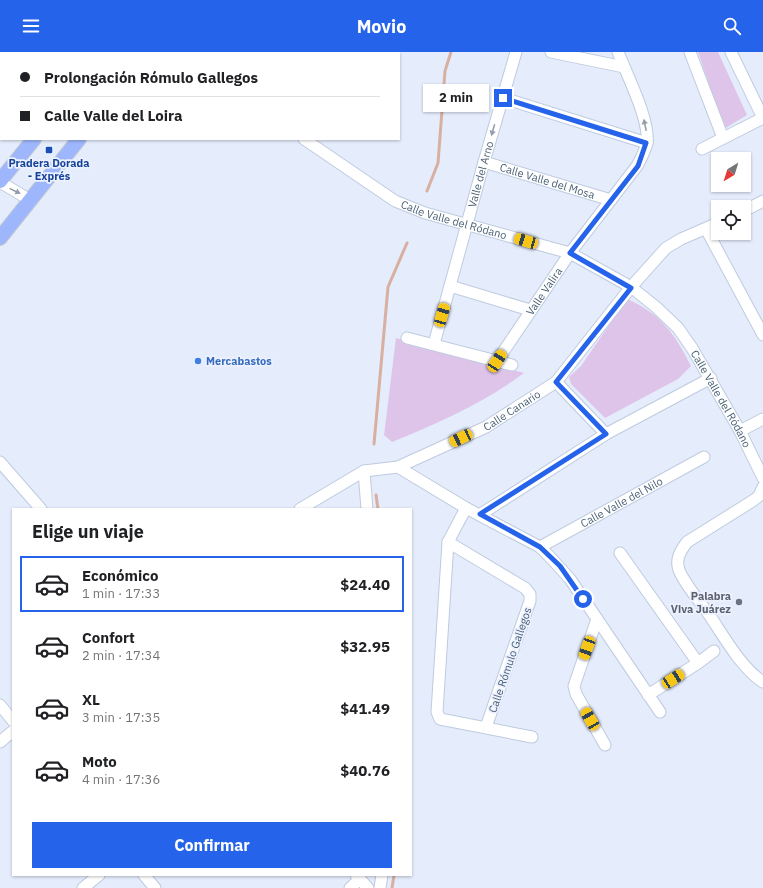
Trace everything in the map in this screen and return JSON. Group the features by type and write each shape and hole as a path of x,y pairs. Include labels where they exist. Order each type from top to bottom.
{"main road":[{"path":"0,182 33,140"},
{"path":"0,238 78,140"}],"street":[{"name":"Valle del Arno","path":"434,344 516,52"},
{"path":"551,52 624,67"},
{"name":"Valle Valira","path":"497,361 530,310 570,253 638,166 646,143 646,127 618,52"},
{"path":"690,52 723,138"},
{"path":"702,149 763,118 731,52"},
{"path":"503,98 646,143"},
{"name":"Calle Valle del Ródano","path":"305,140 395,201 425,213 570,253 631,288 656,306 678,328 692,348 740,431 763,478"},
{"name":"Calle Valle del Mosa","path":"484,162 611,200"},
{"path":"0,182 30,200"},
{"path":"751,207 763,201"},
{"name":"Calle Canario","path":"302,508 364,471 398,467 486,427 556,382 631,288 666,248 681,239 711,226"},
{"path":"706,229 763,335"},
{"path":"450,286 530,310"},
{"path":"407,338 512,365"},
{"path":"480,514 606,434 710,378"},
{"path":"556,382 606,434"},
{"path":"740,431 763,419"},
{"name":"Calle Valle del Nilo","path":"540,547 704,457"},
{"path":"0,462 40,508"},
{"path":"398,467 466,508 480,514 540,547 560,566 660,712"},
{"path":"364,471 367,508"},
{"path":"763,487 759,496 754,500 687,542 681,550 678,559 679,570 691,589 747,667 763,682"},
{"name":"Calle Rómulo Gallegos","path":"466,508 448,542 437,712 440,719 532,737"},
{"name":"Calle Rómulo Gallegos","path":"448,542 525,588 530,594 530,601 486,727"},
{"path":"620,553 698,663"},
{"path":"597,619 574,686 576,694 605,745"},
{"path":"648,695 714,651"},
{"path":"0,705 12,720"},
{"path":"0,742 12,732"},
{"path":"83,888 98,876"},
{"path":"145,876 155,888"},
{"path":"380,888 382,876"},
{"path":"350,888 358,877 368,888"}],"shaded area":[{"path":"698,52 718,52 747,115 724,129"},
{"path":"627,299 649,311 666,326 679,344 691,366 678,379 605,418 571,384 569,377 581,366"},
{"path":"396,338 524,373 509,384 477,403 443,420 392,442 384,435"}],"waterway":[{"path":"427,191 438,163 445,71 451,52"},
{"path":"374,444 388,287 407,243"},
{"path":"376,495 378,508"},
{"path":"392,888 394,876"}],"place":[{"name":"Pradera Dorada - Exprés","path":"49,150"},
{"name":"Mercabastos","path":"198,361"},
{"name":"Palabra Viva Juárez","path":"739,602"}],"route":[{"path":"503,98 646,143 638,166 570,253 631,288 556,382 606,434 480,514 540,547 560,566 583,599"}]}
